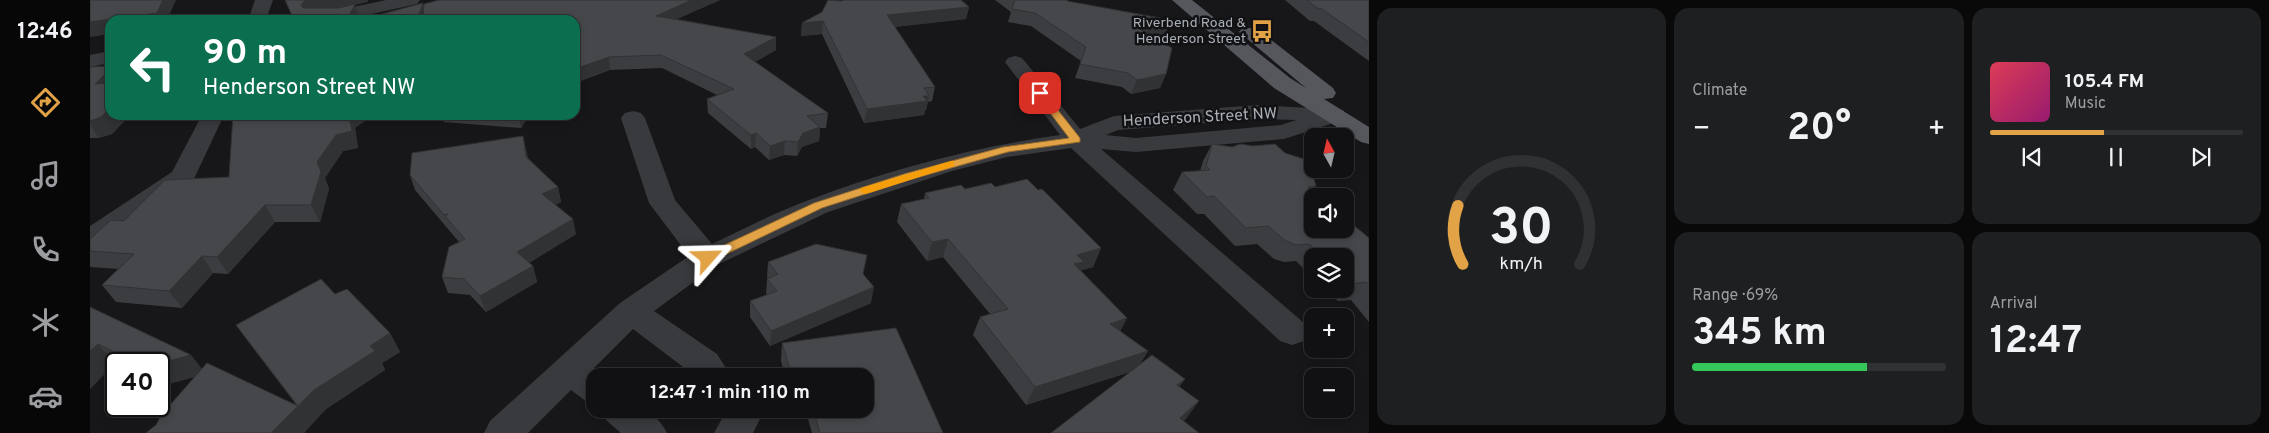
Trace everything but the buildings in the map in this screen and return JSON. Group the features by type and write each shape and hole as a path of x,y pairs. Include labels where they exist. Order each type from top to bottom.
{"main road":[{"path":"1181,0 1282,83 1369,137"},
{"path":"1209,0 1324,90 1335,115"}],"street":[{"path":"258,15 264,0"},
{"path":"341,15 411,0"},
{"path":"90,61 105,59"},
{"path":"1015,62 1076,140 1292,332"},
{"name":"Henderson Street NW","path":"502,433 582,378 631,311 708,258 818,206 899,180 1007,150 1076,140 1136,145 1284,132 1335,115"},
{"path":"633,118 662,203 708,258"},
{"path":"90,240 183,177 211,120"},
{"path":"631,311 708,368"},
{"path":"630,418 648,433"},
{"path":"733,433 742,418"}],"slow traffic":[{"path":"865,191 951,164"}],"place":[{"name":"Riverbend Road & Henderson Street","path":"1262,31"}],"route":[{"path":"708,258 818,206 944,165 1007,150 1076,140 1040,93"}]}
